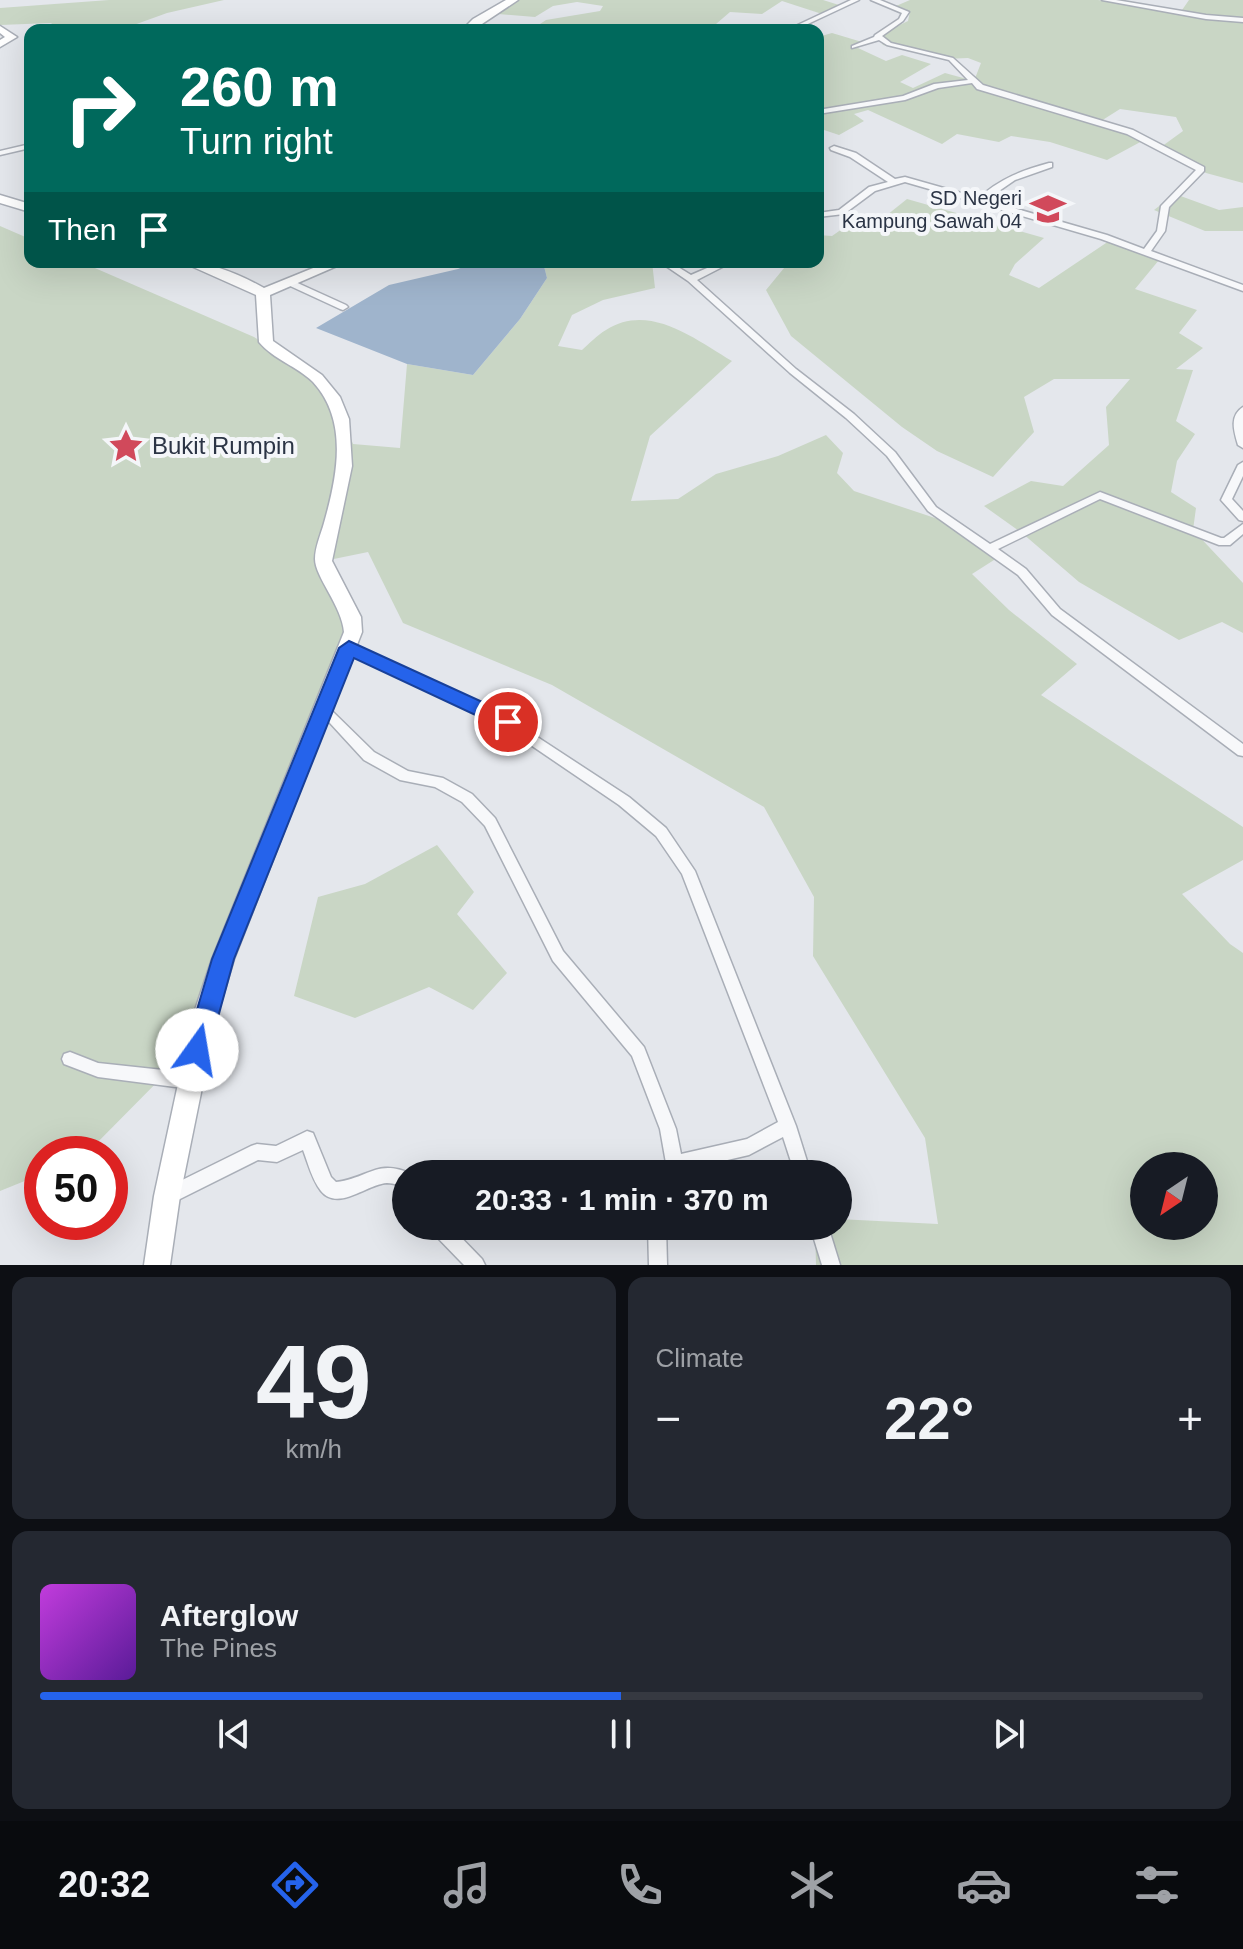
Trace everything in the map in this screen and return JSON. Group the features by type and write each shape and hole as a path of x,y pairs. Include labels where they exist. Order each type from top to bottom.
{"main road":[{"path":"473,24 513,0"},
{"path":"0,29 12,37 0,44"},
{"path":"0,199 24,206"},
{"path":"206,268 244,282 263,293 325,268"},
{"path":"157,1265 167,1196 204,1019 223,959 349,648 352,617 323,561 340,493 344,423 318,379 281,357 266,342 263,293"}],"street":[{"path":"803,24 856,0"},
{"path":"854,47 878,38 901,20 906,12 874,0"},
{"path":"1105,0 1243,20"},
{"path":"878,38 889,44 951,59 980,87 1130,132 1201,169 1165,206 1165,225 1160,237 1147,251"},
{"path":"824,111 905,98 937,86 974,81"},
{"path":"0,153 24,147"},
{"path":"834,148 853,155 892,181"},
{"path":"980,201 994,187 1007,180 1049,165"},
{"path":"824,214 841,212 872,189 905,179 1147,251 1243,288"},
{"path":"674,268 691,279 891,454 932,509 1022,572 1056,612 1243,751"},
{"path":"691,279 715,268"},
{"path":"291,283 343,307"},
{"path":"1243,410 1237,425 1243,445"},
{"path":"1243,465 1226,500 1243,517"},
{"path":"989,549 1100,495 1219,541 1226,542 1243,528"},
{"path":"349,648 489,711 624,801 661,832 688,871 799,1160"},
{"path":"324,710 369,756 405,776 438,782 467,798 490,822 558,956 638,1052 668,1129 671,1160"},
{"path":"70,1059 98,1070 191,1081"},
{"path":"704,1160 749,1147 788,1126"},
{"path":"167,1196 257,1152 277,1154 307,1139 325,1183 333,1191 343,1191 383,1174 392,1173"},
{"path":"452,1240 476,1265"},
{"path":"657,1240 658,1265"},
{"path":"823,1240 831,1265"}],"green space":[{"path":"109,0 224,0 167,13 137,24 0,25 0,8"},
{"path":"519,0 823,0 839,5 822,14 782,1 762,14 730,12 716,24 540,24 546,20 600,11 603,6 577,2 553,6 535,17 498,14"},
{"path":"910,0 1098,0 1180,13 1189,0 1243,0 1243,183 1206,173 1161,147 1183,131 1176,117 1120,109 1101,121 1144,140 1107,160 1050,142 1011,136 999,142 957,134 942,144 868,110 854,114 864,121 839,135 824,130 824,35 832,33 862,42 858,48 886,61 902,55 931,64 900,82 913,88 945,73 974,81 981,63 968,58 944,59 883,45 877,36 908,21 910,11 896,6"},
{"path":"1175,194 1219,210 1243,207 1243,231 1205,231 1154,210"},
{"path":"907,199 1044,238 1015,264 1009,275 1039,288 1109,241 1159,260 1135,289 1197,310 1179,333 1203,348 1176,369 1193,370 1176,421 1195,434 1177,461 1171,492 1196,508 1193,530 1243,583 1243,633 1222,622 1179,640 1079,582 1022,533 984,506 1031,481 1063,486 1109,445 1106,407 1130,379 1054,379 1024,397 1034,432 993,477 937,451 902,427 791,336 766,290 784,268 824,268 824,235 832,236 852,222 872,227"},
{"path":"0,226 24,236 24,268 95,268 254,337 302,368 336,397 353,444 400,448 407,364 473,375 520,319 547,278 544,268 653,268 655,288 603,300 572,315 558,346 582,350 606,330 622,322 639,320 655,322 687,334 732,361 650,436 631,501 678,499 716,474 778,456 826,435 843,453 837,473 854,491 947,522 1005,553 972,574 1009,610 1077,664 1041,695 1243,827 1243,860 1182,894 1230,944 1243,953 1243,1265 816,1265 815,1240 852,1240 852,1220 938,1224 925,1138 813,956 814,897 764,807 552,685 403,623 368,552 324,561 351,640 175,1064 104,1136 24,1136 24,1181 0,1191"},
{"path":"437,845 474,892 457,914 507,973 473,1010 429,987 355,1018 294,996 318,897 365,884"}],"water":[{"path":"544,268 547,278 520,319 473,375 407,364 316,328 389,285 458,269"}],"place":[{"name":"SD Negeri Kampung Sawah 04","path":"1048,209"},
{"name":"Bukit Rumpin","path":"126,446"}],"route":[{"path":"197,1050 223,959 349,648 508,722"}]}
